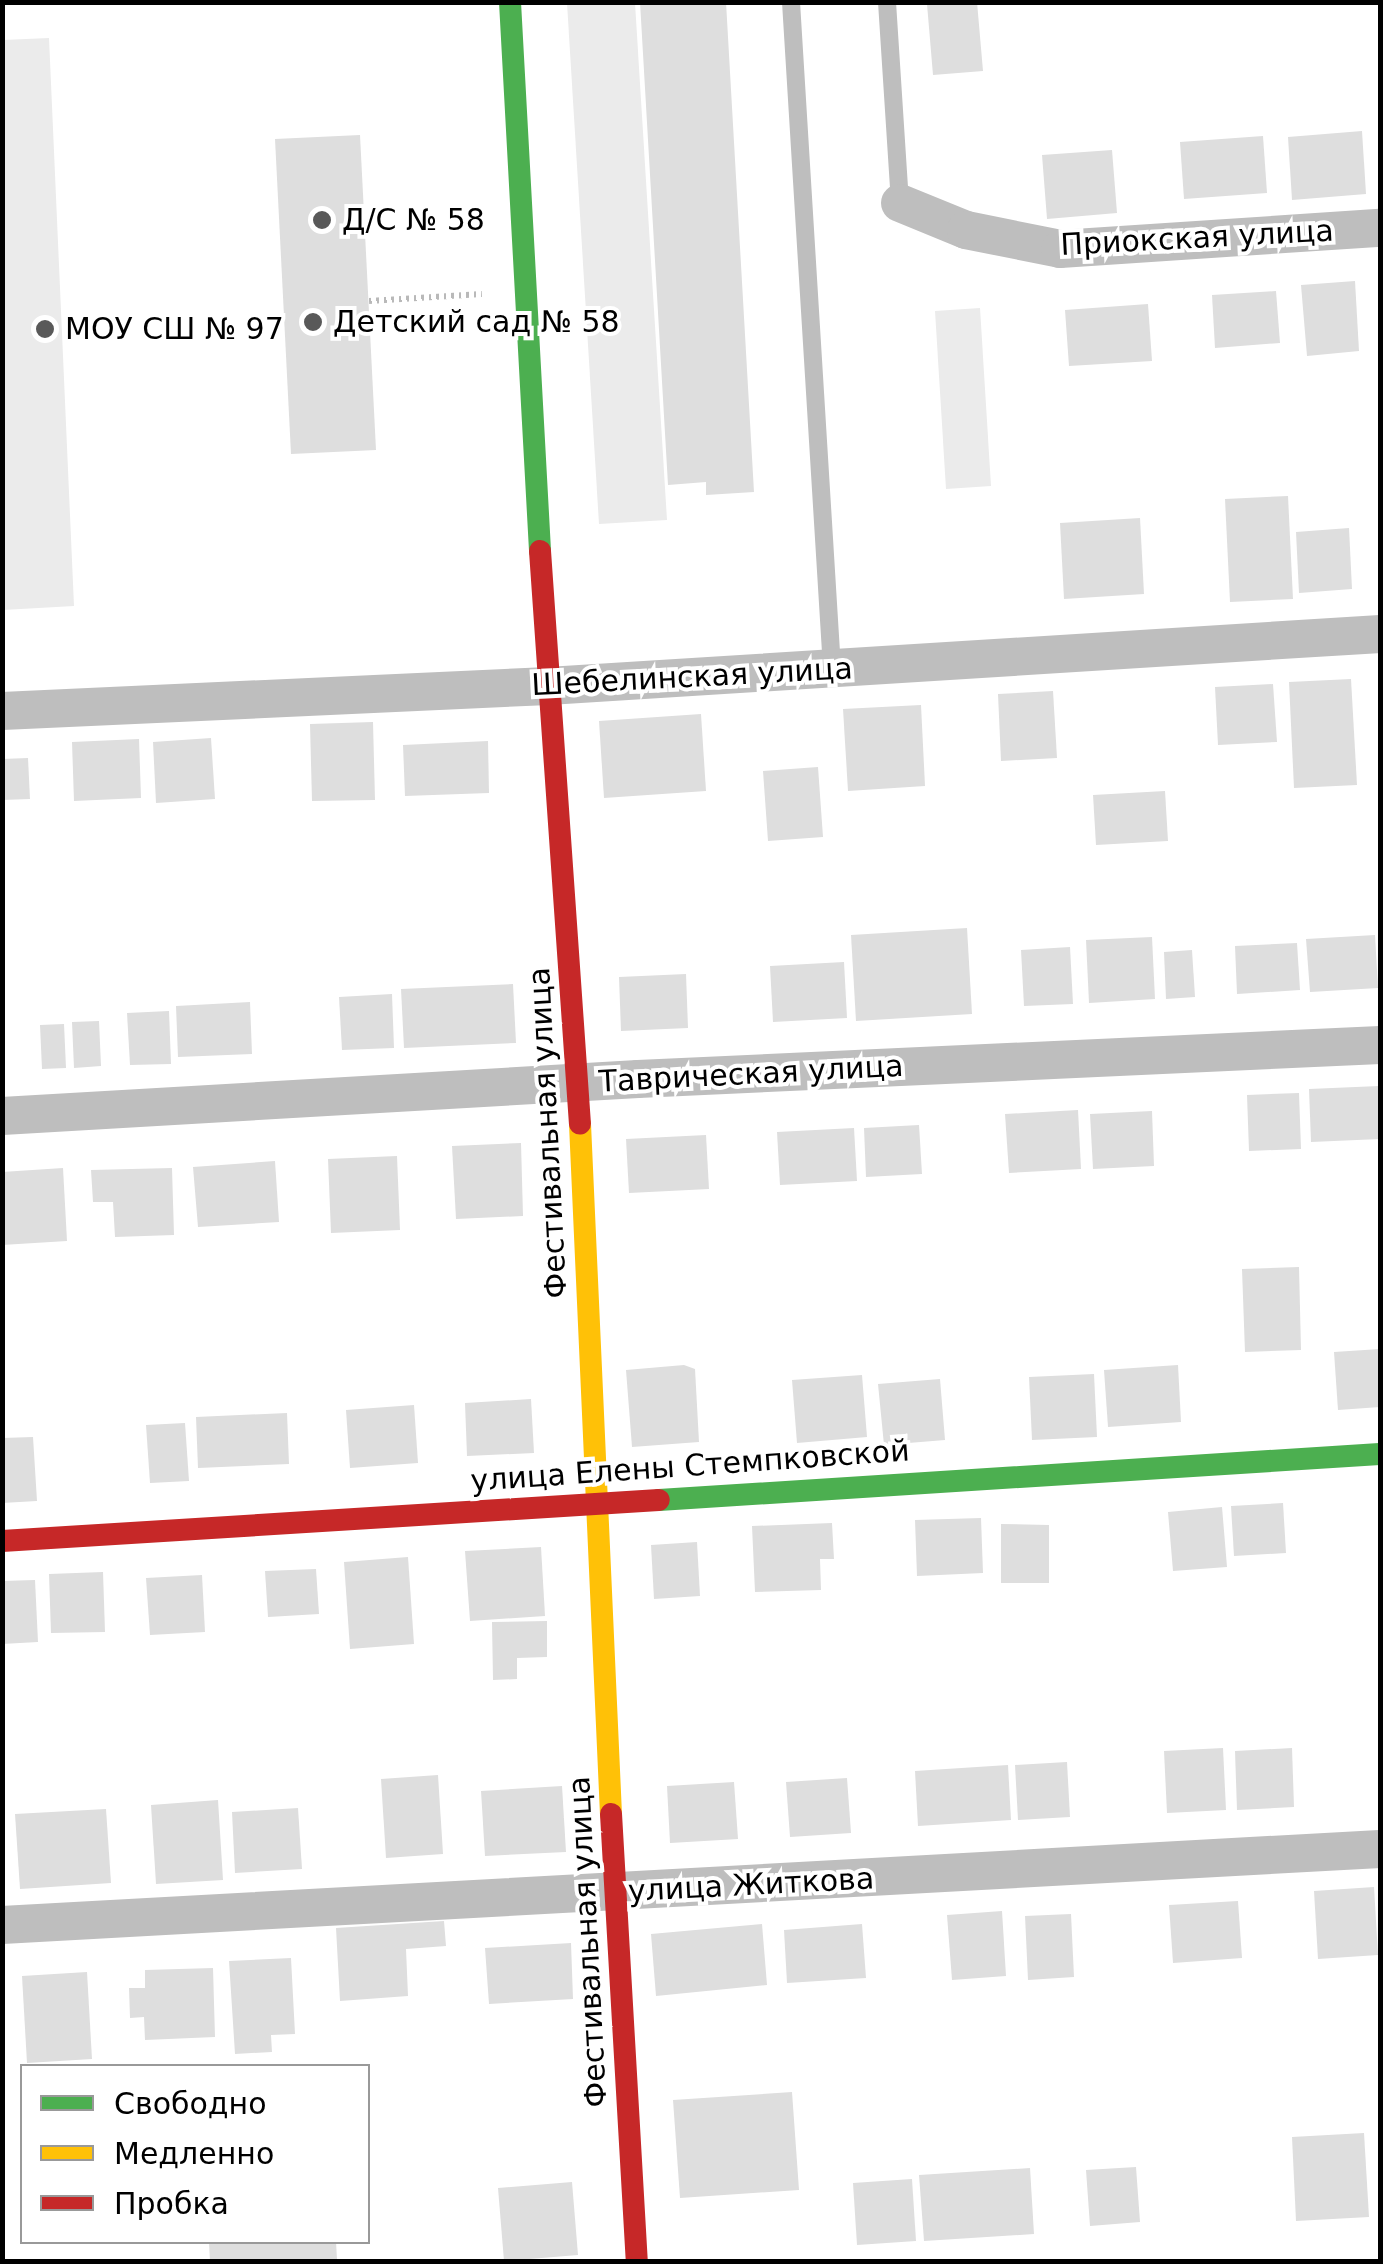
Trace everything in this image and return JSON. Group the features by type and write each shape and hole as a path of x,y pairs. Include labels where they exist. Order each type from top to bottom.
{"street":[{"name":"Фестивальная улица","path":"510,2 548,686 578,1082 614,1893 637,2262"},
{"name":"Приокская улица","path":"900,202 966,230 1060,249 1380,228"},
{"name":"Шебелинская улица","path":"2,711 548,686 1380,634"},
{"name":"Таврическая улица","path":"2,1116 578,1082 1380,1044"},
{"name":"улица Елены Стемпковской","path":"2,1542 596,1501 1380,1454"},
{"name":"улица Житкова","path":"2,1925 1380,1849"}],"lane":[{"path":"791,2 832,668"},
{"path":"887,2 900,202"}],"path":[{"path":"369,301 526,292"}],"shaded area":[{"path":"567,3 635,3 667,520 599,524"},
{"path":"49,38 74,606 3,610 3,40"},
{"path":"980,308 991,486 946,489 935,311"}],"building":[{"path":"640,2 726,2 754,492 706,495 706,482 668,485"},
{"path":"977,2 983,71 933,75 927,4"},
{"path":"1362,131 1366,194 1292,200 1288,137"},
{"name":"Д/С № 58","path":"360,135 376,450 291,454 275,139"},
{"path":"1263,136 1267,193 1184,199 1180,142"},
{"path":"1112,150 1117,213 1047,219 1042,155"},
{"path":"1355,281 1359,351 1307,356 1301,285"},
{"path":"1276,291 1280,343 1215,348 1212,295"},
{"path":"1148,304 1152,361 1069,366 1065,310"},
{"path":"1288,496 1293,599 1230,602 1225,499"},
{"path":"1140,518 1144,594 1064,599 1060,523"},
{"path":"1349,528 1352,589 1299,593 1296,532"},
{"path":"1351,679 1357,785 1294,788 1289,682"},
{"path":"1273,684 1277,742 1218,745 1215,687"},
{"path":"1053,691 1057,758 1001,761 998,694"},
{"path":"921,705 925,786 848,791 843,709"},
{"path":"701,714 706,791 604,798 599,721"},
{"path":"373,722 375,800 312,801 310,724"},
{"path":"211,738 215,799 156,803 153,742"},
{"path":"139,739 141,798 74,801 72,742"},
{"path":"488,741 489,793 405,796 403,745"},
{"path":"28,758 30,799 2,800 2,759"},
{"path":"818,767 823,837 768,841 763,771"},
{"path":"1165,791 1168,841 1096,845 1093,795"},
{"path":"967,928 972,1014 856,1021 851,935"},
{"path":"1375,935 1378,988 1310,992 1306,939"},
{"path":"1152,937 1155,999 1089,1003 1086,940"},
{"path":"1297,943 1300,990 1237,994 1235,946"},
{"path":"1070,947 1073,1004 1024,1006 1021,950"},
{"path":"1192,950 1195,997 1166,999 1164,952"},
{"path":"844,962 847,1018 773,1022 770,966"},
{"path":"686,974 688,1028 621,1031 619,977"},
{"path":"513,984 516,1043 404,1048 401,989"},
{"path":"392,994 394,1048 342,1050 339,997"},
{"path":"250,1002 252,1054 178,1057 176,1006"},
{"path":"169,1011 171,1064 130,1065 127,1013"},
{"path":"99,1021 101,1066 74,1068 72,1022"},
{"path":"64,1024 66,1068 42,1069 40,1025"},
{"path":"1379,1086 1380,1139 1311,1142 1309,1089"},
{"path":"1299,1093 1301,1149 1249,1151 1247,1095"},
{"path":"1078,1110 1081,1169 1009,1173 1005,1114"},
{"path":"1152,1111 1154,1166 1093,1169 1090,1114"},
{"path":"919,1125 922,1174 866,1177 864,1128"},
{"path":"854,1128 857,1181 780,1185 777,1132"},
{"path":"706,1135 709,1189 629,1193 626,1139"},
{"path":"521,1143 523,1216 456,1219 452,1146"},
{"path":"397,1156 400,1230 331,1233 328,1159"},
{"path":"275,1161 279,1222 198,1227 193,1167"},
{"path":"63,1168 67,1241 2,1245 2,1172"},
{"path":"172,1168 174,1235 115,1237 113,1202 93,1202 91,1170"},
{"path":"1299,1267 1301,1350 1245,1352 1242,1269"},
{"path":"1380,1349 1380,1407 1338,1410 1334,1352"},
{"path":"684,1365 695,1369 699,1442 632,1447 626,1370"},
{"path":"1178,1365 1181,1422 1108,1427 1104,1370"},
{"path":"1094,1374 1097,1437 1032,1440 1029,1377"},
{"path":"862,1375 867,1437 797,1443 792,1380"},
{"path":"940,1379 945,1440 884,1445 878,1384"},
{"path":"531,1399 534,1453 467,1456 465,1403"},
{"path":"414,1405 418,1463 350,1468 346,1410"},
{"path":"287,1413 289,1464 198,1468 196,1417"},
{"path":"185,1423 189,1481 150,1483 146,1425"},
{"path":"33,1437 37,1501 2,1503 2,1438"},
{"path":"1283,1503 1286,1553 1234,1556 1231,1506"},
{"path":"1222,1507 1227,1567 1173,1571 1168,1512"},
{"path":"981,1518 983,1573 917,1576 915,1520"},
{"path":"832,1523 834,1559 820,1559 821,1590 755,1592 752,1526"},
{"path":"1001,1524 1049,1525 1049,1583 1001,1583"},
{"path":"697,1542 700,1596 654,1599 651,1545"},
{"path":"541,1547 545,1616 470,1621 465,1551"},
{"path":"408,1557 414,1644 350,1649 344,1562"},
{"path":"316,1569 319,1614 268,1617 265,1571"},
{"path":"103,1572 105,1632 51,1633 49,1574"},
{"path":"202,1575 205,1632 150,1635 146,1578"},
{"path":"35,1580 38,1642 2,1644 2,1581"},
{"path":"547,1621 547,1657 517,1658 517,1679 493,1680 492,1622"},
{"path":"1223,1748 1226,1810 1167,1813 1164,1751"},
{"path":"1292,1748 1294,1807 1237,1810 1235,1751"},
{"path":"1067,1762 1070,1817 1018,1820 1015,1765"},
{"path":"1008,1765 1011,1820 918,1826 915,1771"},
{"path":"438,1775 443,1854 386,1858 381,1779"},
{"path":"847,1778 851,1833 790,1837 786,1782"},
{"path":"734,1782 738,1839 670,1843 667,1786"},
{"path":"562,1786 566,1852 485,1856 481,1791"},
{"path":"218,1800 223,1880 156,1884 151,1805"},
{"path":"298,1808 302,1869 235,1873 232,1812"},
{"path":"106,1809 111,1883 20,1889 15,1814"},
{"path":"1374,1887 1378,1955 1318,1959 1314,1891"},
{"path":"1238,1901 1242,1958 1173,1963 1169,1905"},
{"path":"1002,1911 1006,1976 952,1980 947,1915"},
{"path":"1071,1914 1074,1977 1028,1980 1025,1916"},
{"path":"444,1921 446,1946 406,1949 408,1996 340,2001 336,1928"},
{"path":"762,1924 767,1985 656,1996 651,1934"},
{"path":"862,1924 866,1978 787,1983 784,1930"},
{"path":"571,1943 573,1999 489,2004 485,1948"},
{"path":"291,1958 295,2034 271,2035 272,2052 235,2054 229,1961"},
{"path":"213,1968 215,2037 145,2040 144,2017 130,2018 129,1988 145,1988 145,1970"},
{"path":"87,1972 92,2059 27,2063 22,1976"},
{"path":"792,2092 799,2190 680,2198 673,2100"},
{"path":"1364,2133 1369,2217 1296,2221 1292,2137"},
{"path":"1136,2167 1140,2222 1090,2226 1086,2170"},
{"path":"1030,2168 1034,2234 924,2241 919,2175"},
{"path":"912,2179 916,2241 857,2245 853,2183"},
{"path":"572,2182 578,2255 504,2261 498,2188"},
{"path":"209,2244 336,2244 337,2259 210,2262"}],"traffic: fast":[{"path":"510,2 540,551"},
{"path":"659,1500 1380,1454"}],"traffic: slow":[{"path":"580,1124 611,1814"}],"traffic: jam":[{"path":"540,551 580,1124"},
{"path":"2,1541 659,1500"},
{"path":"611,1814 637,2262"}],"place":[{"name":"Д/С № 58","path":"322,220"},
{"name":"Детский сад № 58","path":"313,322"},
{"name":"МОУ СШ № 97","path":"45,329"}]}
